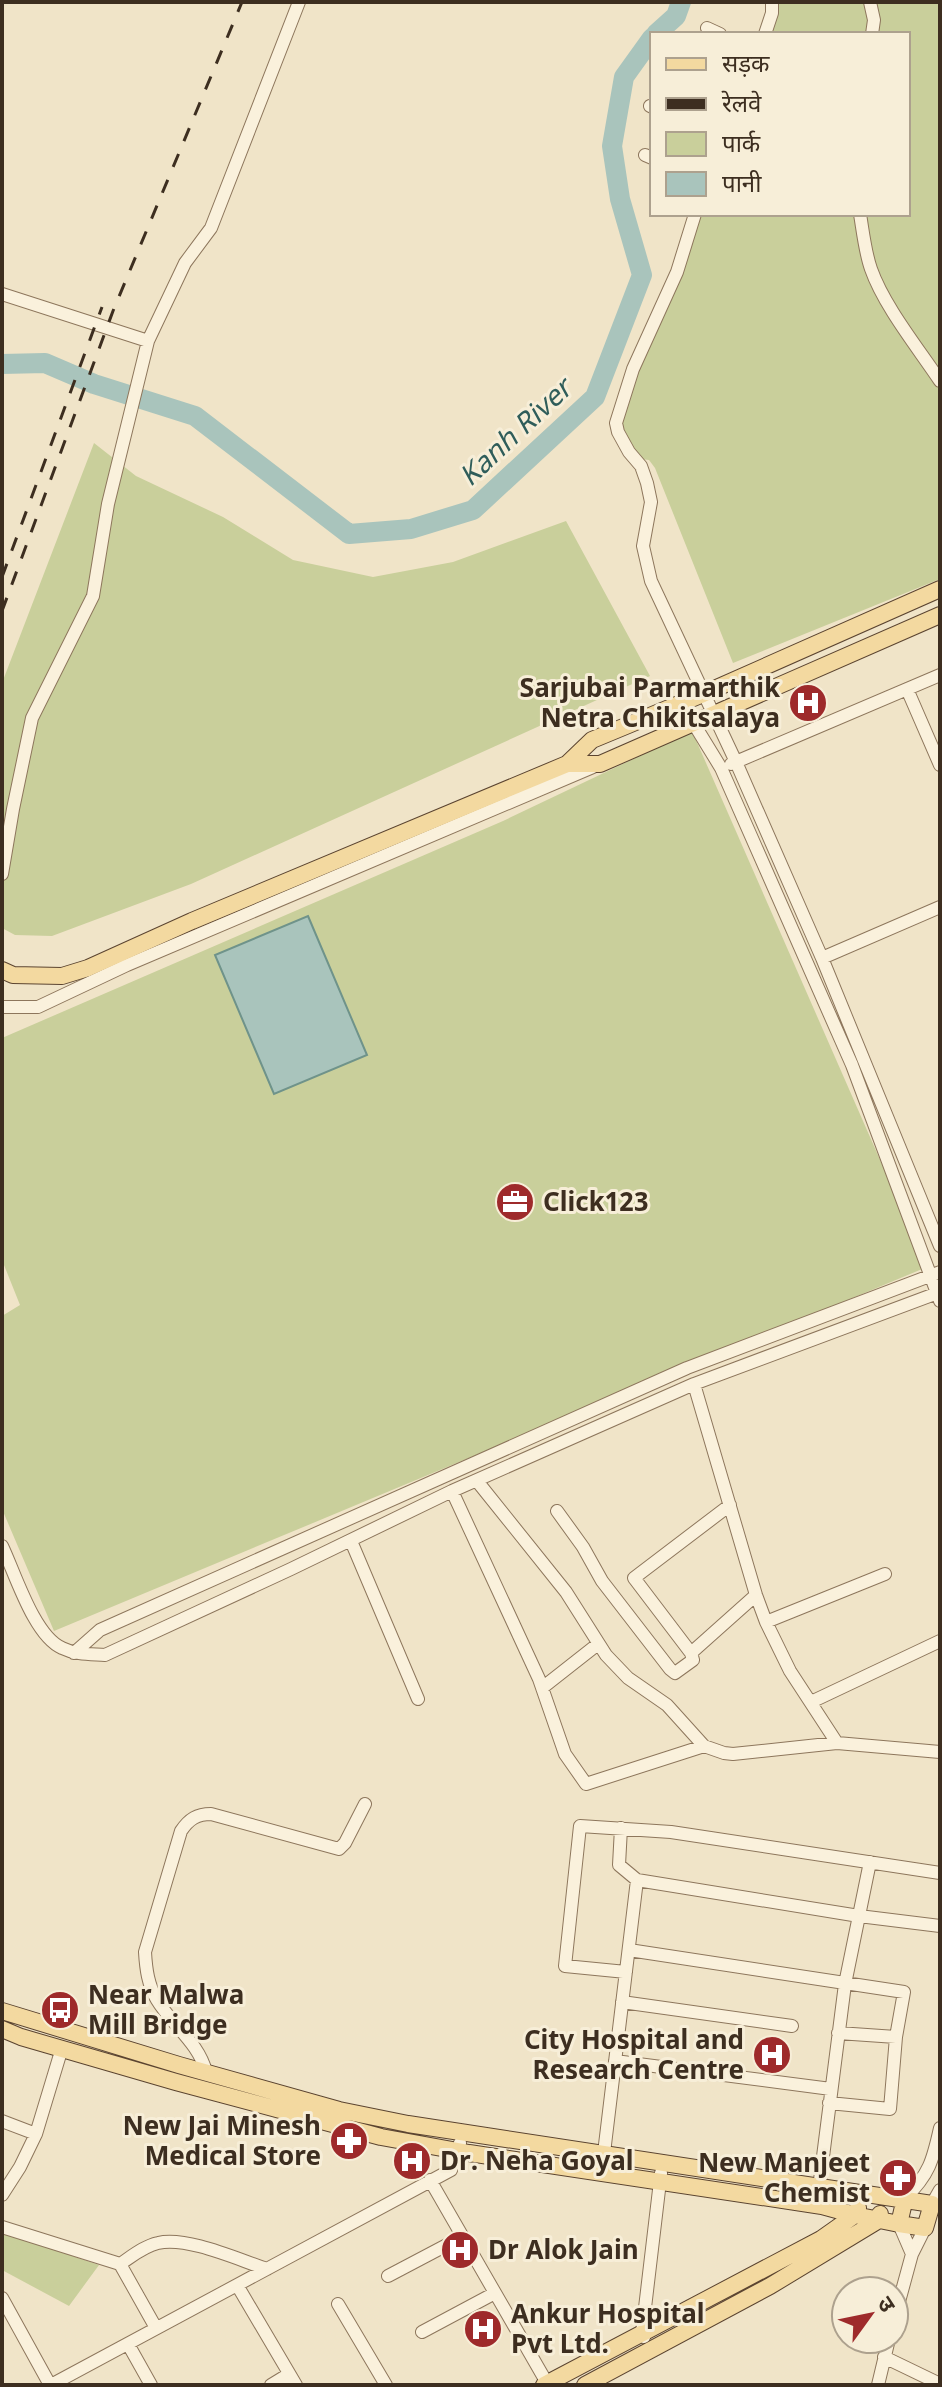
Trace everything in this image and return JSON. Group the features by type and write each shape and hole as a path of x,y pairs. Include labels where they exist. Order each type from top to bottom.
{"main road":[{"path":"2,970 13,975 62,976 88,968 192,921 567,764 592,740 940,589"},
{"path":"567,764 600,764 940,615"},
{"path":"2,2011 215,2081 381,2137 822,2206 933,2229 937,2200 819,2188 408,2124 339,2110 215,2081 62,2048 2,2029"},
{"path":"545,2384 821,2239 855,2215 863,2194"},
{"path":"585,2385 770,2286 879,2220 884,2197"},
{"path":"899,2224 905,2198"}],"street":[{"path":"2,874 32,718 93,596 108,504 148,341 185,263 211,228 299,2"},
{"path":"766,32 772,2"},
{"path":"870,2 874,20 872,32"},
{"path":"707,28 716,32"},
{"path":"694,216 677,272 633,369 616,423 629,452 641,466 647,483 651,502 643,546 651,581 736,762 822,958 940,1246"},
{"path":"860,216 866,251 876,280 940,381"},
{"path":"2,294 148,341"},
{"path":"721,768 940,675"},
{"path":"907,689 940,765"},
{"path":"2,1546 47,1638 58,1647 74,1653 105,1655 452,1491 694,1384 939,1295 935,1274 852,1065 721,768 694,724 685,702"},
{"path":"2,1007 38,1007 154,953 600,764"},
{"path":"822,958 940,907"},
{"path":"74,1653 100,1630 687,1368 935,1274"},
{"path":"694,1384 766,1622 790,1671 837,1743"},
{"path":"477,1481 566,1592 598,1644 628,1678 667,1705 688,1725 704,1746 733,1754 837,1743 940,1752"},
{"path":"452,1491 542,1688 565,1754 586,1784 704,1746"},
{"path":"557,1511 583,1547 602,1581 675,1673 691,1663 691,1653 634,1578 730,1505"},
{"path":"351,1541 418,1699"},
{"path":"766,1622 885,1574"},
{"path":"691,1653 756,1595"},
{"path":"811,1702 940,1641"},
{"path":"542,1688 598,1644"},
{"path":"215,2081 199,2053 158,2001 150,1987 146,1967 145,1952 181,1831 193,1818 211,1814 339,1849 365,1804"},
{"path":"626,1972 565,1966 580,1826 671,1832 940,1873"},
{"path":"621,1828 619,1865 637,1880 940,1926"},
{"path":"819,2188 845,1984 870,1862"},
{"path":"604,2153 637,1880"},
{"path":"629,1950 904,1992 896,2037 890,2109 829,2103"},
{"path":"622,2002 792,2026"},
{"path":"838,2033 896,2037"},
{"path":"2,2195 36,2134 62,2048"},
{"path":"615,2061 831,2089"},
{"path":"2,2121 36,2134"},
{"path":"905,2198 922,2182 940,2128"},
{"path":"2,2298 50,2385 451,2170 459,2151 461,2132"},
{"path":"649,2351 642,2333 662,2162"},
{"path":"430,2180 545,2384"},
{"path":"899,2224 912,2254"},
{"path":"2,2227 120,2264 156,2328"},
{"path":"906,2275 912,2254 933,2229"},
{"path":"388,2276 462,2237"},
{"path":"120,2264 145,2248 172,2241 198,2246 267,2269"},
{"path":"237,2285 293,2379 271,2385"},
{"path":"422,2332 495,2293"},
{"path":"338,2304 386,2385"},
{"path":"128,2344 151,2385"},
{"path":"878,2385 884,2357 940,2384"}],"green space":[{"path":"767,2 940,2 940,579 733,663 655,468 649,460 640,459 616,436 620,398 662,305 692,216 910,216 910,32 764,32"},
{"path":"94,443 136,476 223,517 293,560 373,577 453,562 566,521 650,676 191,884 52,936 15,935 2,928 2,683"},
{"path":"692,731 927,1267 54,1631 2,1509 2,1316 20,1305 2,1260 2,1038 503,821"},
{"path":"2,2232 99,2265 69,2306 2,2270"}],"water":[{"path":"308,916 367,1055 274,1094 215,955"}],"waterway":[{"name":"Kanh River","path":"658,32 676,16 681,2"},
{"name":"Kanh River","path":"2,364 45,363 94,384 195,416 349,534 411,529 473,510 595,397 642,275 620,199 612,146 624,77 650,41"}],"railway":[{"path":"2,611 113,311 242,2"},
{"path":"2,577 102,307"}],"place":[{"name":"Sarjubai Parmarthik Netra Chikitsalaya","path":"808,703"},
{"name":"Click123","path":"515,1202"},
{"name":"Near Malwa Mill Bridge","path":"60,2010"},
{"name":"City Hospital and Research Centre","path":"772,2055"},
{"name":"New Jai Minesh Medical Store","path":"349,2141"},
{"name":"Dr. Neha Goyal","path":"412,2161"},
{"name":"New Manjeet Chemist","path":"898,2178"},
{"name":"Dr Alok Jain","path":"460,2250"},
{"name":"Ankur Hospital Pvt Ltd.","path":"483,2329"}]}
